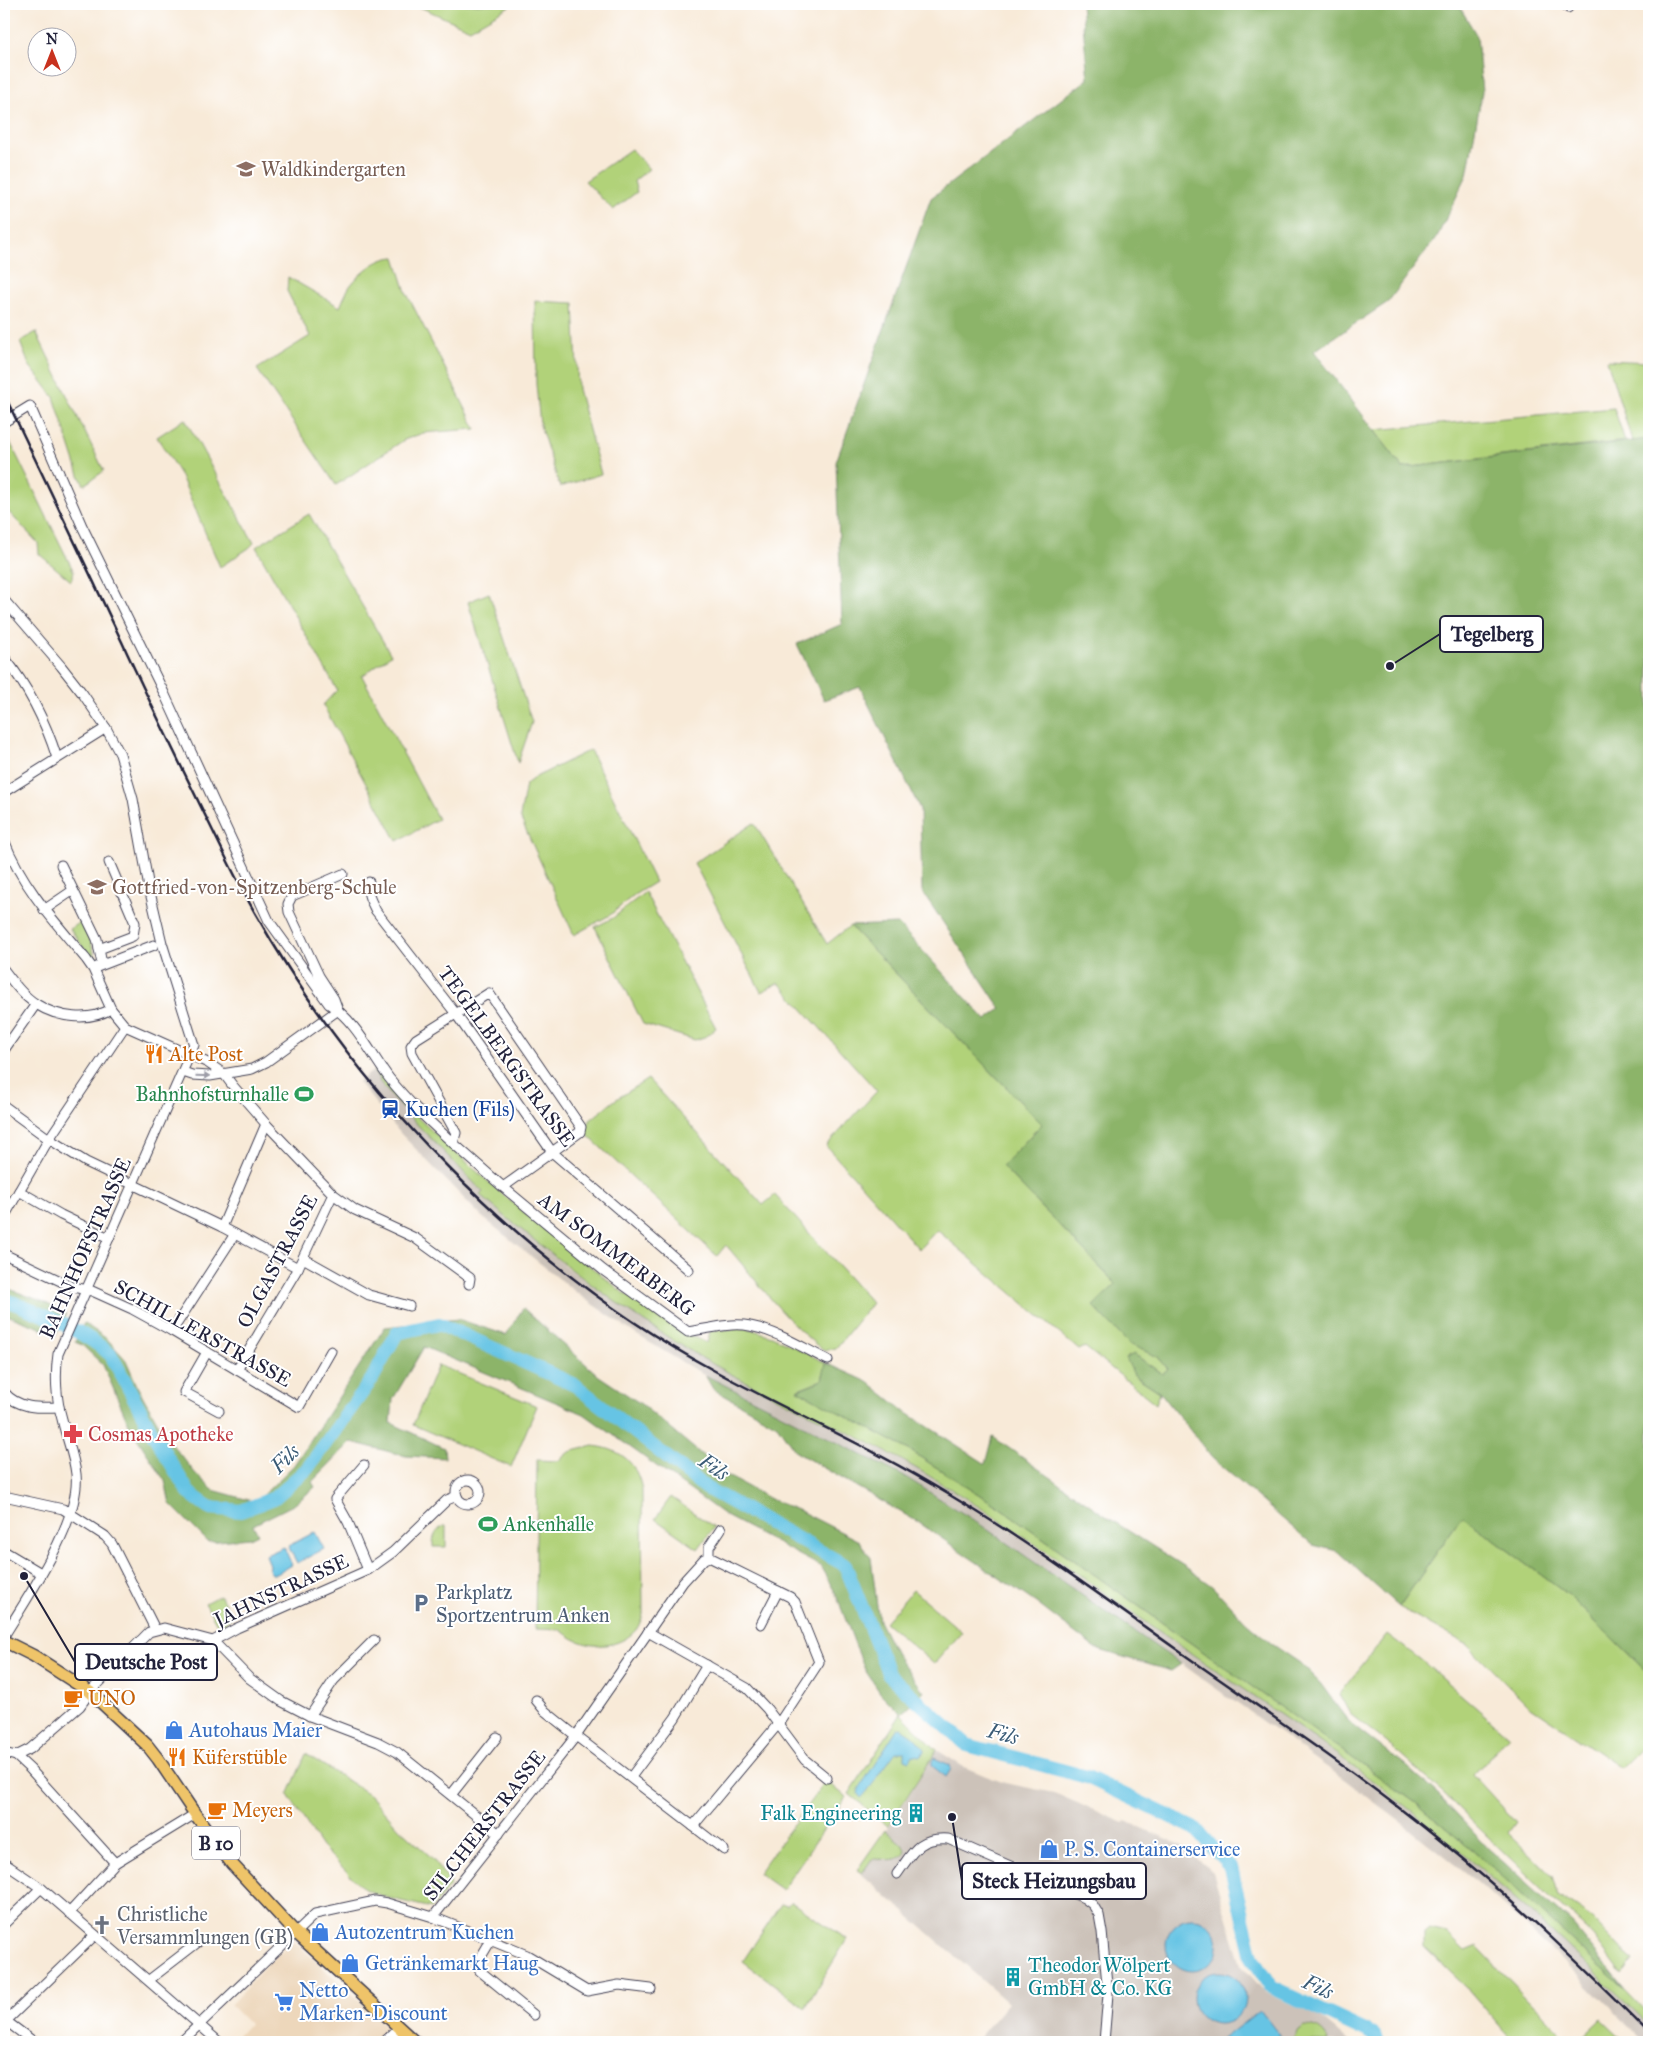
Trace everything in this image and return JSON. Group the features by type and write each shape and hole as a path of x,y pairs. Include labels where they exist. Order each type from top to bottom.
{"main road":[{"name":"B 10","path":"4,1640 34,1656 90,1692 158,1759 223,1853 295,1932 415,2042"}],"street":[{"name":"AM SOMMERBERG","path":"4,422 30,406 82,526 164,693 269,921 329,1004 338,1010 355,1028 389,1078 411,1105 503,1187 603,1270 688,1332 727,1326 749,1326 782,1337 828,1360"},
{"path":"4,600 61,666 106,728 120,754 133,799 151,897 162,943 193,1040 190,1055"},
{"path":"4,657 20,678 37,706 47,727 57,758"},
{"path":"4,792 106,728"},
{"path":"4,840 24,882 44,910 93,969 111,1009 125,1026 190,1055 224,1074 266,1124 333,1194 355,1210 415,1238 470,1278 470,1284"},
{"path":"109,862 136,923 133,936 138,951"},
{"path":"61,865 97,939 102,964"},
{"name":"AM SOMMERBERG","path":"338,1010 311,960 289,912 288,904 292,896 343,874"},
{"name":"TEGELBERGSTRASSE","path":"369,882 367,889 376,911 456,1014 552,1152 689,1270"},
{"path":"44,910 72,891"},
{"path":"99,949 133,936"},
{"path":"93,969 154,945"},
{"path":"4,970 18,989 36,1004 61,1014 81,1018 97,1016 111,1009"},
{"name":"AM SOMMERBERG","path":"456,1014 489,993 579,1123 580,1132 503,1187"},
{"path":"4,1050 36,1004"},
{"path":"183,1072 200,1076 252,1070 338,1010"},
{"path":"453,1143 456,1133 412,1053 411,1046 416,1039 456,1014"},
{"path":"4,1217 49,1140 125,1026"},
{"name":"BAHNHOFSTRASSE","path":"4,1636 41,1573 74,1504 76,1476 59,1407 56,1364 62,1343 190,1055"},
{"path":"4,1106 49,1140 86,1162 222,1227 298,1268"},
{"path":"222,1227 266,1124"},
{"path":"19,1191 61,1215 109,1238"},
{"name":"OLGASTRASSE","path":"237,1370 298,1268 333,1194"},
{"path":"172,1330 235,1234"},
{"name":"SCHILLERSTRASSE","path":"4,1254 73,1287 86,1290 132,1309 172,1330 299,1407 331,1351"},
{"path":"303,1258 369,1295 409,1306"},
{"path":"207,1352 184,1392 219,1412"},
{"path":"4,1392 14,1402 30,1407 59,1407"},
{"path":"364,1465 335,1499 348,1522 368,1570"},
{"path":"4,1496 57,1507 105,1536 112,1544 156,1629 149,1632 90,1692 80,1706 30,1749 16,1756"},
{"name":"JAHNSTRASSE","path":"156,1629 164,1628 213,1641 237,1628 368,1570 392,1552 447,1500 457,1496"},
{"path":"693,1826 779,1723 819,1662 795,1602 790,1597 708,1557 709,1548 721,1529"},
{"path":"4,1551 41,1573"},
{"name":"SILCHERSTRASSE","path":"181,2042 316,1914 369,1901 388,1903 433,1918 576,1736 683,1582 708,1557"},
{"path":"761,1624 778,1591"},
{"path":"648,1632 747,1688 779,1723 805,1760 827,1778"},
{"path":"310,1716 334,1680 374,1640"},
{"path":"213,1641 249,1678 281,1701 310,1716 378,1742 397,1752 499,1834"},
{"path":"631,1777 675,1718 707,1665"},
{"path":"536,1700 545,1711 576,1736 724,1850"},
{"path":"452,1795 497,1737"},
{"path":"4,1753 16,1756 30,1769 115,1863"},
{"path":"69,1913 115,1863 195,1814"},
{"path":"897,1874 913,1851 926,1840 948,1839 1084,1898 1093,1905 1101,1924 1108,1994 1104,2042"},
{"path":"4,1863 41,1888 219,2042"},
{"path":"4,1924 41,1888"},
{"path":"433,1918 528,1955 588,1991 619,1985 651,1989"},
{"path":"34,2042 5,2022 95,1935"},
{"path":"491,1940 478,1962 480,1971 534,2015"},
{"path":"149,1980 198,1943"},
{"path":"384,2042 399,2028"}],"shaded area":[{"path":"373,1071 405,1112 483,1192 481,1195 565,1266 631,1313 701,1357 925,1473 1296,1725 1411,1811 1487,1874 1567,1945 1649,2025 1649,2042 1644,2042 1559,1957 1478,1883 1345,1780 1166,1653 975,1521 907,1478 692,1368 637,1335 582,1297 481,1216 401,1134 358,1082"},
{"path":"937,1750 962,1766 986,1776 1005,1783 1054,1793 1124,1823 1126,1821 1170,1840 1187,1850 1213,1872 1241,1965 1266,1993 1320,2017 1349,2042 975,2042 1008,2003 857,1870 894,1819"},
{"path":"294,1941 390,2029 377,2042 232,2042 249,2024 230,2005 268,1964"}],"green space":[{"path":"413,4 513,4 470,29"},
{"path":"1081,4 1458,4 1477,36 1482,92 1467,175 1438,235 1388,302 1314,351 1403,468 1649,439 1649,1674 1568,1595 1462,1516 1399,1607 1337,1551 1313,1545 1212,1458 1160,1392 1134,1375 1126,1358 1134,1354 1162,1374 1168,1369 1158,1357 1129,1344 1093,1306 1116,1284 1002,1166 1042,1124 850,926 898,924 986,1020 1001,1009 922,891 920,809 860,687 824,700 797,644 842,624 836,462 931,198 1088,79"},
{"path":"631,149 649,169 634,181 637,192 613,210 585,181"},
{"path":"395,257 406,292 476,429 423,433 404,440 336,485 257,369 310,336 287,291 288,277 340,307 350,286 364,271 382,260"},
{"path":"535,301 574,303 578,389 601,474 560,487 540,425 536,384"},
{"path":"36,332 104,471 84,485 79,475 54,397 29,365 20,342"},
{"path":"1607,360 1649,362 1649,439 1632,441"},
{"path":"1614,408 1625,441 1403,468 1374,430"},
{"path":"185,419 254,543 220,567 181,476 157,437"},
{"path":"8,438 74,572 71,581 39,554 38,543 4,507 4,440"},
{"path":"309,514 391,655 362,676 438,819 397,841 323,705 337,690 256,547"},
{"path":"489,593 532,722 518,763 468,602"},
{"path":"590,750 655,882 634,895 610,915 574,935 520,817 526,784 534,778"},
{"path":"754,823 827,944 850,926 1042,1124 1002,1166 1116,1284 1129,1344 1158,1357 1168,1369 1162,1374 1134,1354 1134,1375 1160,1392 1156,1404 1085,1347 1079,1350 937,1230 919,1249 826,1146 877,1091 779,983 761,992 694,863"},
{"path":"645,892 716,1028 707,1036 695,1040 643,1024 595,927 613,918"},
{"path":"81,922 89,936 96,959 93,961 70,929"},
{"path":"376,1069 407,1108 493,1186 621,1291 674,1327 707,1343 710,1331 747,1328 772,1336 826,1363 822,1380 798,1389 909,1450 1002,1509 1416,1803 1492,1867 1626,1990 1649,2014 1649,2025 1563,1942 1474,1863 1413,1812 1291,1722 1048,1553 957,1493 899,1458 702,1358 643,1321 587,1281 480,1195 483,1192 405,1112 379,1081 380,1079 373,1071"},
{"path":"648,1079 763,1205 775,1195 872,1303 836,1348 824,1351 810,1340 772,1301 726,1245 717,1256 584,1132 589,1121 615,1100"},
{"path":"4,1287 44,1302 66,1314 56,1334 4,1314"},
{"path":"523,1308 599,1376 641,1404 726,1475 770,1499 802,1512 859,1541 871,1558 879,1621 896,1654 924,1692 901,1714 881,1694 865,1670 835,1592 820,1566 726,1516 584,1414 424,1347 393,1399 391,1423 444,1448 445,1458 406,1456 351,1442 312,1482 315,1487 295,1504 253,1525 258,1534 250,1538 208,1542 170,1504 165,1481 131,1429 103,1365 82,1345 75,1342 84,1323 107,1339 126,1360 138,1388 166,1437 195,1473 213,1490 256,1502 294,1465 385,1327 458,1319 506,1335"},
{"path":"826,1363 868,1382 907,1413 986,1464 993,1437 1113,1521 1187,1568 1213,1587 1246,1622 1272,1644 1300,1663 1320,1683 1348,1721 1408,1768 1440,1797 1489,1849 1573,1925 1626,1990 1492,1867 1416,1803 1002,1509 909,1450 797,1390 822,1380"},
{"path":"438,1365 537,1406 511,1467 413,1425"},
{"path":"705,1375 907,1478 975,1521 1181,1664 1171,1671 1096,1649 1036,1603 918,1522 796,1452 777,1425 713,1389"},
{"path":"593,1446 612,1450 626,1459 636,1472 642,1490 643,1615 636,1630 619,1642 609,1645 588,1644 578,1641 561,1630 535,1629 537,1460 558,1461 569,1452"},
{"path":"671,1497 714,1527 698,1549 655,1519"},
{"path":"1462,1516 1568,1595 1649,1674 1649,1740 1621,1768 1528,1705 1468,1645 1399,1607"},
{"path":"443,1526 446,1526 446,1547 433,1547 435,1535"},
{"path":"913,1590 962,1632 934,1664 885,1622"},
{"path":"220,1595 232,1617 218,1626 205,1603"},
{"path":"1387,1634 1421,1660 1509,1736 1473,1775 1516,1822 1508,1833 1552,1876 1558,1896 1592,1919 1632,1961 1622,1975 1593,1936 1451,1801 1386,1742 1350,1714 1339,1694"},
{"path":"901,1714 937,1750 888,1826 849,1794"},
{"path":"306,1754 370,1795 399,1828 432,1858 451,1884 432,1908 388,1898 364,1889 322,1847 288,1795"},
{"path":"826,1780 846,1797 782,1890 758,1873"},
{"path":"885,1830 902,1844 906,1852 895,1859 872,1859 862,1873 857,1870"},
{"path":"791,1902 847,1939 805,2008 743,1961 781,1904 787,1906"},
{"path":"1429,1929 1447,1933 1465,1951 1477,1946 1569,2042 1514,2042 1467,1988 1424,1947 1424,1933"},
{"path":"1602,2019 1626,2042 1584,2042 1581,2039"},
{"path":"1304,2026 1320,2030 1329,2042 1291,2042 1298,2030"}],"water":[{"path":"315,1532 324,1549 297,1563 288,1546"},
{"path":"284,1547 292,1565 277,1574 272,1574 269,1570 270,1565 266,1555"},
{"path":"901,1728 913,1736 925,1749 921,1756 913,1755 910,1761 905,1759 905,1752 896,1752 861,1798 858,1794 859,1789 897,1729"},
{"path":"934,1758 950,1765 951,1769 946,1777 932,1766"},
{"path":"1187,1919 1197,1919 1211,1926 1218,1940 1218,1950 1211,1964 1197,1971 1187,1971 1177,1967 1170,1960 1166,1950 1166,1940 1170,1930 1177,1923"},
{"path":"1214,1972 1224,1972 1233,1976 1241,1984 1245,1998 1241,2012 1233,2020 1224,2024 1214,2024 1205,2020 1197,2012 1193,2003 1193,1993 1197,1984 1205,1976"},
{"path":"1260,2010 1284,2041 1219,2042"}],"waterway":[{"name":"Fils","path":"4,1299 73,1329 111,1355 152,1432 189,1493 210,1508 241,1511 274,1498 307,1469 372,1379 397,1333 439,1324 575,1385 706,1488 845,1565 889,1675 967,1745 1087,1777 1196,1829 1231,1868 1252,1957 1271,1987 1374,2035 1377,2042"}],"railway":[{"path":"4,394 163,729 241,887 274,946 319,1014 368,1078 449,1168 510,1226 542,1253 574,1279 643,1328 715,1371 891,1461 977,1512 1064,1569 1347,1769 1474,1868 1576,1961 1649,2033"}],"place":[{"name":"Waldkindergarten","path":"246,169"},
{"name":"Tegelberg","path":"1390,666"},
{"name":"Gottfried-von-Spitzenberg-Schule","path":"97,887"},
{"name":"Alte Post","path":"154,1054"},
{"name":"Bahnhofsturnhalle","path":"304,1094"},
{"name":"Kuchen (Fils)","path":"390,1109"},
{"name":"Cosmas Apotheke","path":"73,1434"},
{"name":"Ankenhalle","path":"488,1524"},
{"name":"Deutsche Post","path":"24,1576"},
{"name":"Parkplatz Sportzentrum Anken","path":"421,1603"},
{"name":"UNO","path":"73,1698"},
{"name":"Autohaus Maier","path":"174,1730"},
{"name":"Küferstüble","path":"177,1757"},
{"name":"Meyers","path":"217,1810"},
{"name":"Falk Engineering","path":"916,1813"},
{"name":"Steck Heizungsbau","path":"952,1817"},
{"name":"P. S. Containerservice","path":"1049,1849"},
{"name":"Christliche Versammlungen (GB)","path":"102,1925"},
{"name":"Autozentrum Kuchen","path":"320,1932"},
{"name":"Getränkemarkt Haug","path":"350,1963"},
{"name":"Theodor Wölpert GmbH & Co. KG","path":"1013,1977"},
{"name":"Netto Marken-Discount","path":"284,2002"}]}
